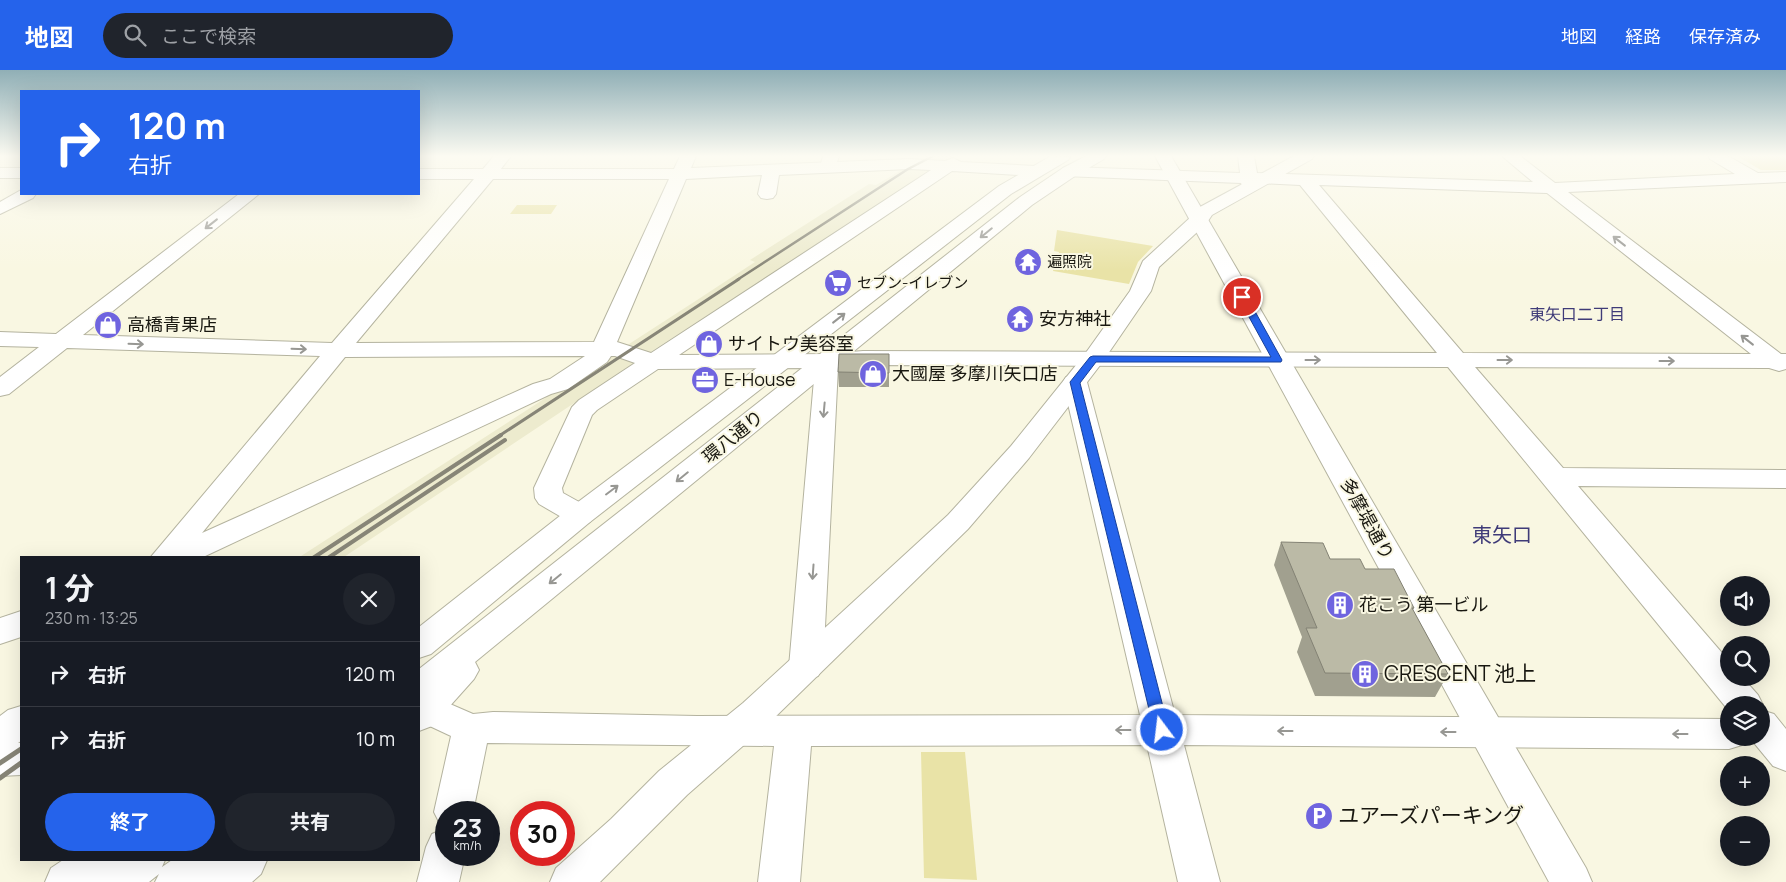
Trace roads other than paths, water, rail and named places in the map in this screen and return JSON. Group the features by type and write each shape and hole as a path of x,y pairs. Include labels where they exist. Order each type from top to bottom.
{"street":[{"path":"167,556 338,350 472,194"},
{"path":"177,556 542,389 559,384 599,357 671,194"},
{"path":"580,515 549,498 548,488 582,412 588,405 907,194"},
{"name":"環八通り","path":"420,644 580,515 1000,194"},
{"name":"環八通り","path":"421,704 523,605 1034,194"},
{"name":"多摩堤通り","path":"1184,194 1571,882"},
{"path":"571,882 625,832 673,782 737,730 958,522 1020,452 1084,371 1140,291 1150,265 1199,220 1206,211 1234,194"},
{"path":"1325,194 1456,360 1736,696"},
{"path":"1559,194 1782,364"},
{"path":"0,209 25,195"},
{"path":"0,389 249,195"},
{"path":"0,339 338,350 617,349 654,362 782,362 863,358 1084,371 1277,360 1782,364"},
{"path":"806,667 827,361"},
{"path":"1084,371 1162,730 1199,882"},
{"path":"1554,477 1786,479"},
{"path":"420,625 493,587"},
{"path":"0,632 20,623"},
{"path":"421,704 470,729 493,727 737,730 1162,730 1720,734"},
{"path":"0,736 20,722"},
{"path":"456,801 470,729"},
{"path":"779,882 794,730"},
{"path":"0,760 20,758"},
{"path":"66,882 95,861"},
{"path":"117,882 144,861"},
{"path":"176,882 203,861"},
{"path":"221,882 247,861"},
{"path":"438,882 442,866"}],"railway":[{"path":"737,280 870,194"},
{"path":"499,436 739,279"},
{"path":"316,556 501,435"},
{"path":"331,556 505,440"},
{"path":"0,763 20,750"},
{"path":"0,778 20,764"}],"place":[{"name":"遍照院","path":"1028,262"},
{"name":"セブン-イレブン","path":"838,283"},
{"name":"安方神社","path":"1020,319"},
{"name":"高橋青果店","path":"108,325"},
{"name":"サイトウ美容室","path":"709,344"},
{"name":"大國屋 多摩川矢口店","path":"873,374"},
{"name":"E-House","path":"705,380"},
{"name":"花こう 第一ビル","path":"1340,605"},
{"name":"CRESCENT 池上","path":"1365,674"},
{"name":"ユアーズパーキング","path":"1319,816"}],"district":[{"name":"東矢口二丁目","path":"1577,314"},
{"name":"東矢口","path":"1502,535"}]}
